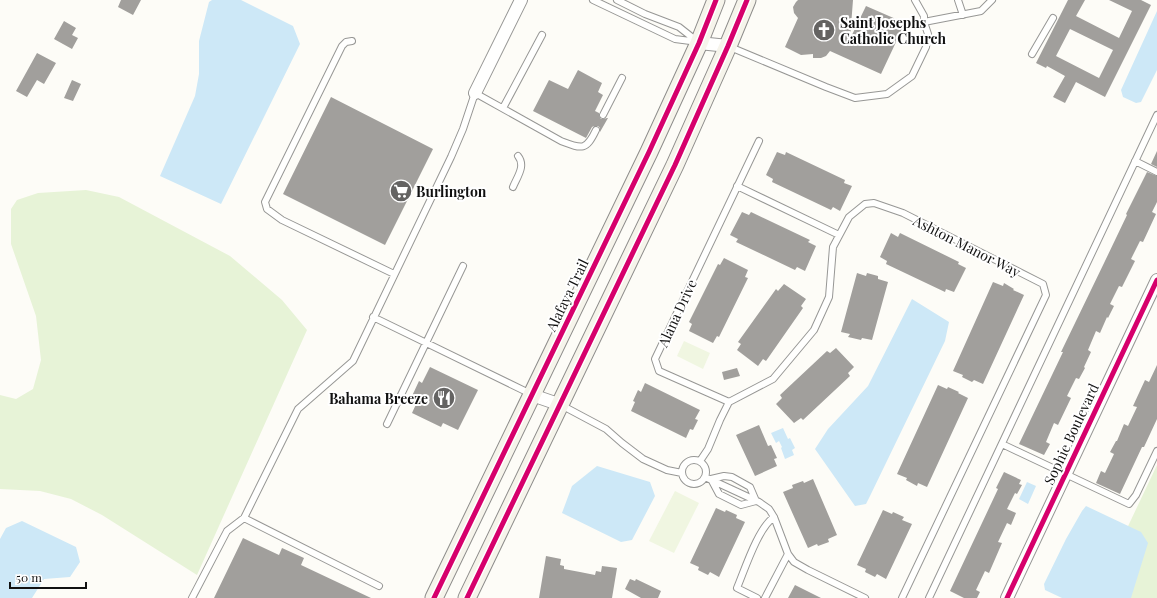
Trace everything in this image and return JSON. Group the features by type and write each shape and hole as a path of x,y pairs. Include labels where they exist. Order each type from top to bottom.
{"main road":[{"name":"Alafaya Trail","path":"434,598 650,152 699,43 716,0"},
{"path":"467,598 676,165 747,0"}],"street":[{"path":"475,93 520,0"},
{"path":"699,43 728,46"},
{"name":"Sophie Boulevard","path":"1007,598 1157,280"},
{"path":"532,395 561,405"}],"lane":[{"path":"593,0 675,39 699,43"},
{"path":"617,0 645,14 679,26 699,43"},
{"path":"728,46 856,98 887,94 912,76 926,47 928,34 924,22 924,16 915,0"},
{"path":"958,0 963,15"},
{"path":"924,22 981,11 992,0"},
{"path":"1032,54 1053,18"},
{"path":"503,108 542,36"},
{"path":"352,41 346,42 342,46 265,202 267,209 282,220 394,274"},
{"path":"603,115 622,78"},
{"path":"192,598 227,531 244,518 298,409 353,361 451,157 463,129 475,93 561,141 576,147 581,147 587,144 596,130"},
{"path":"929,598 1157,115"},
{"name":"Alana Drive","path":"730,402 659,371 655,359 759,140"},
{"path":"513,186 522,166 522,160 518,156"},
{"path":"1135,161 1157,172"},
{"path":"737,186 839,235"},
{"name":"Ashton Manor Way","path":"730,402 773,380 814,330 829,297 833,247 849,217 865,204 874,203 903,213 1043,284 1046,295 902,598"},
{"path":"387,424 463,266"},
{"path":"373,318 532,395"},
{"path":"700,461 708,449 720,420 730,402"},
{"path":"561,405 606,429 643,459 667,470 682,473"},
{"path":"1002,444 1129,504 1136,496 1157,451"},
{"path":"756,501 740,505 719,494 708,478 705,467 700,461 688,461 683,467 682,473 684,479 691,484 699,483 708,478 724,476 732,477 750,487 756,501"},
{"path":"708,478 756,501 768,510 774,517 788,554 794,562 865,598"},
{"path":"757,598 738,588 759,537 768,522 774,517"},
{"path":"244,518 379,586"},
{"path":"765,598 788,554"}],"green space":[{"path":"86,190 119,197 230,256 282,300 307,330 197,575 102,515 71,499 40,491 0,489 0,395 16,399 33,389 41,360 36,316 11,244 11,209 17,200 38,193"},
{"path":"684,341 710,353 703,369 677,356"},
{"path":"1157,465 1157,598 1094,598"},
{"path":"675,491 699,503 674,553 649,541"}],"water":[{"path":"212,0 241,0 293,26 300,44 221,204 160,176 195,96 199,74 199,41 209,2"},
{"path":"1157,11 1157,70 1141,102 1136,103 1123,97 1121,90"},
{"path":"912,299 949,322 945,341 866,504 855,506 815,449 828,429 868,386"},
{"path":"783,428 788,439 790,438 795,448 792,450 794,455 785,459 779,441 776,443 771,433"},
{"path":"597,466 650,482 655,496 632,540 621,542 562,513 572,486"},
{"path":"1027,482 1036,486 1028,504 1019,499"},
{"path":"1086,506 1141,532 1148,543 1131,598 1062,598 1045,590 1044,584 1066,539"},
{"path":"22,521 76,547 80,562 70,577 44,579 32,598 0,598 0,539 6,528"}],"building":[{"path":"121,0 141,0 133,15 118,7"},
{"path":"798,0 853,0 850,39 866,6 905,23 881,74 830,51 826,56 821,58 813,58 813,54 801,55 785,47 798,18 794,13 793,7"},
{"path":"1068,0 1085,0 1076,16 1119,38 1132,11 1109,0 1141,0 1151,5 1105,97 1076,82 1065,103 1053,97 1065,76 1047,66 1046,68 1036,63","holes":["1070,29 1113,50 1099,78 1056,56"]},
{"path":"64,21 76,28 72,35 78,38 72,49 54,39"},
{"path":"37,53 56,63 44,84 37,80 27,97 16,91"},
{"path":"578,70 602,83 598,92 603,95 595,111 599,113 601,119 608,118 600,132 600,128 598,126 594,126 586,138 533,111 549,80 568,89"},
{"path":"72,80 81,84 73,101 64,98"},
{"path":"331,97 433,149 385,245 283,194"},
{"path":"1157,151 1157,167 1151,164"},
{"path":"777,152 785,155 786,152 845,180 844,183 852,186 840,211 833,207 831,210 772,182 773,179 766,175"},
{"path":"1147,172 1157,176 1157,202 1152,212 1156,214 1143,242 1140,241 1131,259 1135,261 1122,287 1119,286 1110,304 1114,306 1108,318 1107,317 1100,333 1096,331 1088,350 1091,352 1084,367 1085,368 1079,379 1076,378 1067,396 1071,398 1058,425 1054,423 1046,442 1050,444 1044,455 1019,444"},
{"path":"742,212 749,215 751,212 810,240 808,242 816,246 805,271 797,267 795,270 736,242 738,239 730,235"},
{"path":"891,233 898,237 900,233 959,262 958,264 966,268 954,292 946,289 945,292 886,264 887,261 880,257"},
{"path":"724,258 748,270 745,277 748,278 719,337 717,336 713,343 689,331 692,324 689,322 718,264 720,265"},
{"path":"857,273 866,276 867,273 878,276 878,279 888,282 872,340 862,338 861,340 848,337 850,334 841,332"},
{"path":"993,282 1003,286 1004,283 1014,289 1013,290 1024,295 983,384 974,380 972,382 962,377 963,375 953,371"},
{"path":"784,284 806,299 801,306 803,308 766,361 763,359 758,366 737,350 741,344 738,342 776,289 778,291"},
{"path":"836,348 854,367 848,373 850,376 803,420 801,418 794,423 776,404 782,398 780,395 827,351 830,353"},
{"path":"1157,365 1157,419 1120,494 1096,483 1101,471 1105,473 1114,454 1110,452 1117,441 1124,424 1128,426 1137,407 1133,406 1145,380 1149,382"},
{"name":"Bahama Breeze","path":"430,367 478,390 458,430 443,423 441,427 412,413 418,400 412,396 419,381 422,383"},
{"path":"737,368 740,376 724,380 722,372"},
{"path":"645,383 700,410 695,419 698,420 693,430 690,429 686,438 631,411 635,402 633,401 638,390 641,392"},
{"path":"938,385 947,389 948,387 968,398 927,487 918,483 917,486 906,480 907,478 897,474"},
{"path":"759,425 768,446 771,445 777,458 774,459 777,466 755,476 736,435"},
{"path":"1004,472 1021,480 1019,484 1022,485 1017,494 1015,493 1007,509 1016,513 1011,525 1007,523 998,542 1002,543 989,573 985,571 976,590 980,592 977,598 964,598 950,591 998,489 996,488"},
{"path":"813,479 837,535 828,539 829,542 818,546 817,544 808,548 783,492 793,488 792,485 803,481 804,483"},
{"path":"716,508 725,512 726,510 737,515 736,518 745,522 719,577 710,572 708,575 698,570 699,567 690,563"},
{"path":"883,510 892,514 893,512 904,517 902,520 912,524 886,579 877,574 875,577 865,572 866,569 857,565"},
{"path":"243,538 279,555 282,548 304,558 301,565 371,598 214,598"},
{"path":"546,556 561,559 560,565 564,566 564,569 595,575 596,571 601,572 602,566 617,568 612,598 539,598"},
{"path":"630,579 635,581 636,579 661,591 658,598 641,598 625,589"},
{"path":"795,585 821,598 788,598"}],"cycle path":[{"path":"434,598 649,152 699,43 716,0"},
{"path":"467,598 675,165 747,0"},
{"path":"1007,598 1157,280"}],"place":[{"name":"Saint Josephs Catholic Church","path":"824,30"},
{"name":"Burlington","path":"401,191"},
{"name":"Bahama Breeze","path":"444,398"}]}
